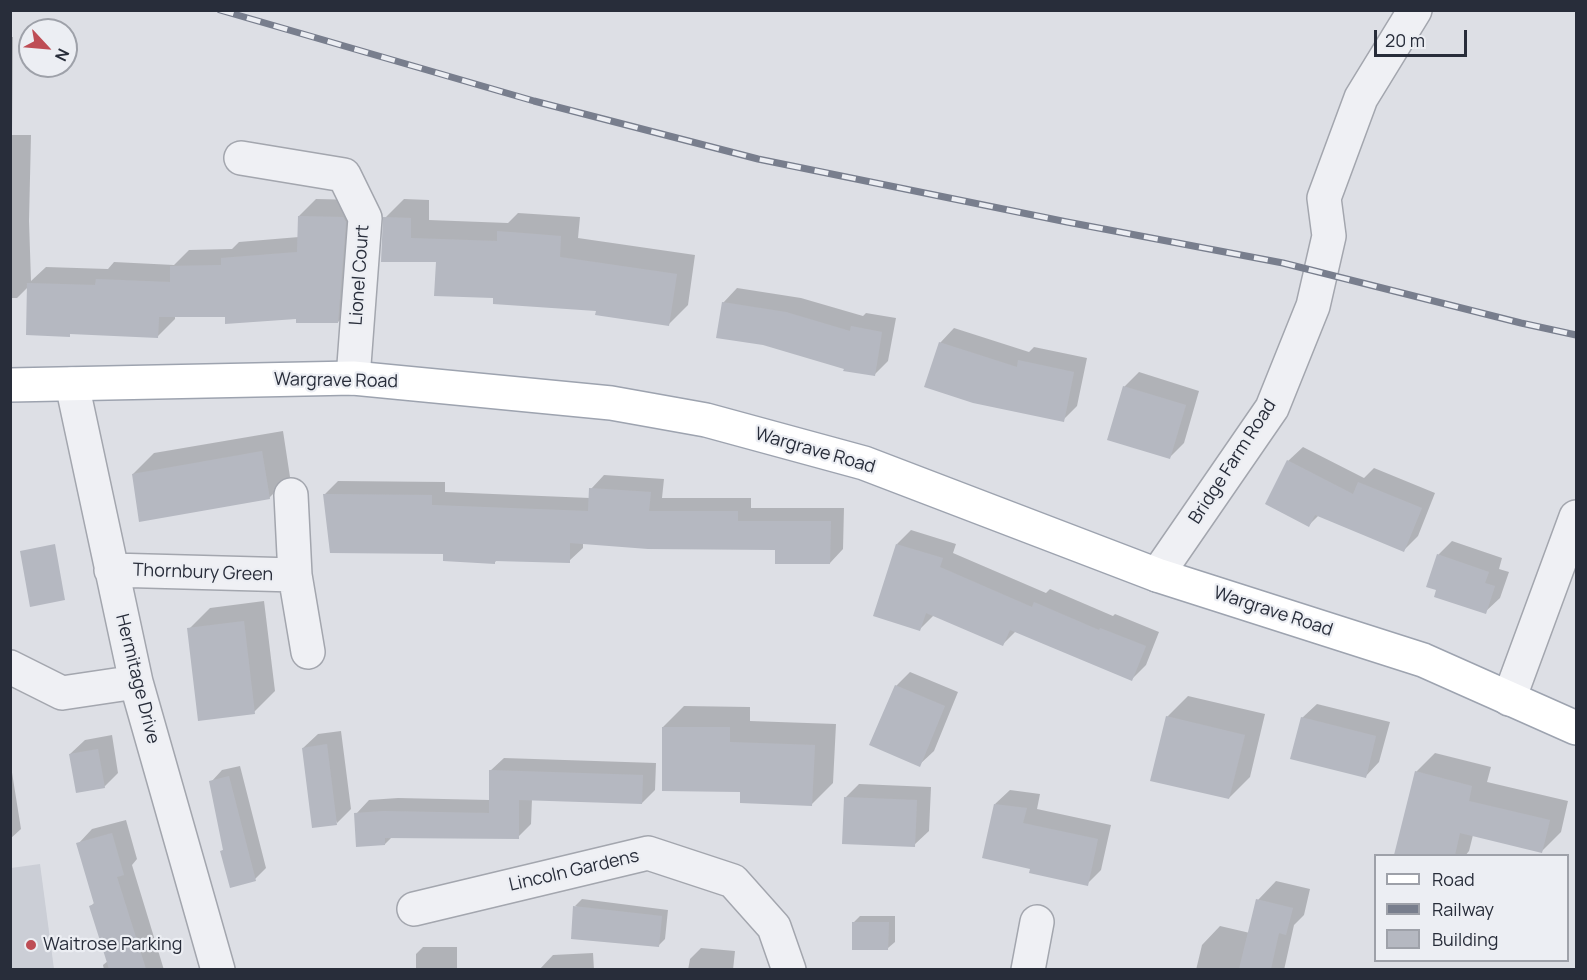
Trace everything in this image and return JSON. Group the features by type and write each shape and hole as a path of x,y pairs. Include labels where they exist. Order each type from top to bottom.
{"main road":[{"name":"Wargrave Road","path":"10,385 353,378 611,403 706,420 864,463 1157,575 1423,660 1576,728"}],"street":[{"name":"Bridge Farm Road","path":"1157,575 1272,408 1313,306 1329,236 1324,198 1361,98 1414,10"},
{"name":"Lionel Court","path":"241,158 344,175 365,218 353,378"},
{"name":"Hermitage Drive","path":"72,384 136,682 218,969"},
{"name":"Thornbury Green","path":"291,495 295,575 308,652"},
{"path":"1509,699 1576,517"},
{"name":"Thornbury Green","path":"111,570 295,575"},
{"path":"10,667 62,693 136,682"},
{"path":"10,691 44,684"},
{"name":"Lincoln Gardens","path":"414,909 648,853 733,881 774,927 789,969"},
{"path":"1028,969 1037,922"}],"shaded area":[{"path":"40,864 54,969 11,969 11,868"}],"building":[{"path":"298,216 343,217 346,222 338,323 296,323 296,319 225,324 225,317 159,317 158,338 70,334 70,337 26,335 27,283 95,285 96,279 170,282 170,266 221,265 221,258 297,252"},
{"path":"383,217 411,218 411,238 497,241 497,231 561,236 560,257 677,274 669,326 595,315 596,311 493,304 493,298 434,296 436,262 381,262"},
{"path":"722,302 786,312 850,331 851,326 882,332 875,376 843,371 844,369 763,345 716,338"},
{"path":"939,342 1017,367 1018,360 1074,372 1064,422 973,403 924,387"},
{"path":"1123,386 1186,405 1170,459 1107,440"},
{"path":"262,451 270,499 139,522 132,474"},
{"path":"1287,460 1353,494 1358,482 1422,508 1404,552 1315,515 1309,527 1265,504"},
{"path":"589,488 651,492 649,511 738,511 738,521 831,521 830,564 775,564 775,550 648,549 570,543 570,563 495,561 495,564 443,561 443,554 330,553 323,494 432,495 432,505 588,511"},
{"path":"55,544 65,600 30,607 20,551"},
{"path":"896,544 943,558 940,567 1032,607 1034,602 1099,630 1100,628 1146,646 1132,681 1010,630 1003,646 926,613 920,631 873,616"},
{"path":"1437,554 1489,572 1485,583 1495,586 1486,614 1434,597 1436,590 1426,587"},
{"path":"244,621 255,714 198,721 187,628"},
{"path":"895,685 945,706 920,767 869,745"},
{"path":"1166,716 1245,735 1229,799 1150,781"},
{"path":"1301,717 1376,736 1366,778 1290,759"},
{"path":"662,727 730,727 730,742 815,745 812,806 740,803 740,792 662,791"},
{"path":"327,744 337,825 312,828 302,748"},
{"path":"98,749 105,788 76,793 69,754"},
{"path":"489,770 643,775 642,804 519,800 519,839 385,838 385,845 356,847 354,813 384,811 489,813"},
{"path":"1415,771 1472,786 1469,801 1550,820 1542,853 1460,833 1455,854 1394,854"},
{"path":"229,776 256,881 230,888 220,851 223,850 209,781"},
{"path":"844,797 917,800 915,847 842,844"},
{"path":"994,804 1027,808 1023,823 1098,839 1088,886 1029,873 1030,869 982,858"},
{"path":"112,833 124,875 117,877 146,969 109,969 89,906 94,904 76,843"},
{"path":"1256,899 1293,908 1286,935 1279,933 1271,969 1239,969"},
{"path":"573,906 662,916 659,947 571,939"},
{"path":"852,922 889,922 888,950 852,950"}],"railway":[{"path":"220,10 534,101 758,159 1283,263 1576,335"}],"place":[{"name":"Waitrose Parking","path":"31,945"}]}
